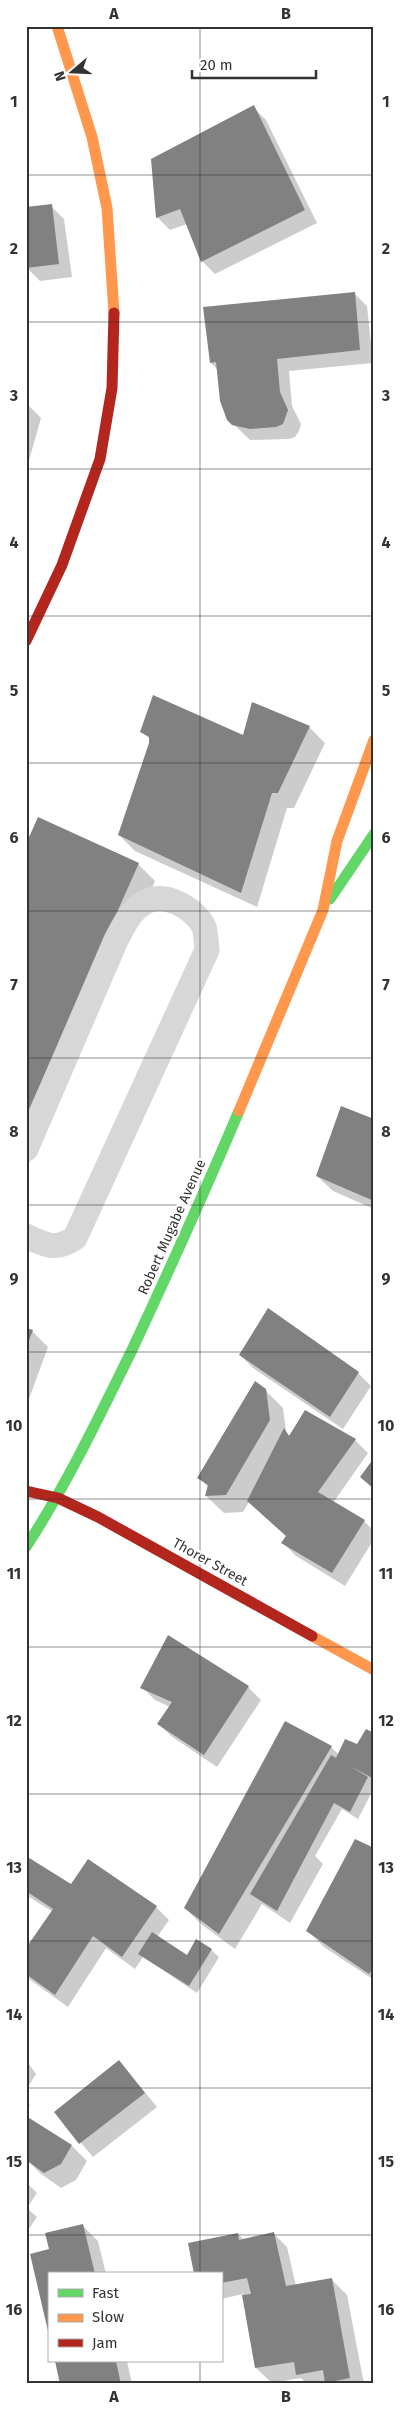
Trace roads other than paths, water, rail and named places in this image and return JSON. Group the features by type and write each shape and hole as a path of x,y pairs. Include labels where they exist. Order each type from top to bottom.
{"street":[{"path":"26,641 62,566 100,459 112,388 114,307 107,208 92,137 57,26"},
{"name":"Robert Mugabe Avenue","path":"26,1547 58,1498 113,1389 190,1228 262,1060 323,910 337,841 374,740"},
{"name":"Robert Mugabe Avenue","path":"323,910 374,834"},
{"name":"Thorer Street","path":"26,1490 58,1498 98,1516 374,1670"}],"lane":[{"path":"26,1149 116,940 130,916 145,902 158,899 173,900 192,912 204,927 207,950 75,1238 63,1246 46,1245 26,1236"}]}
